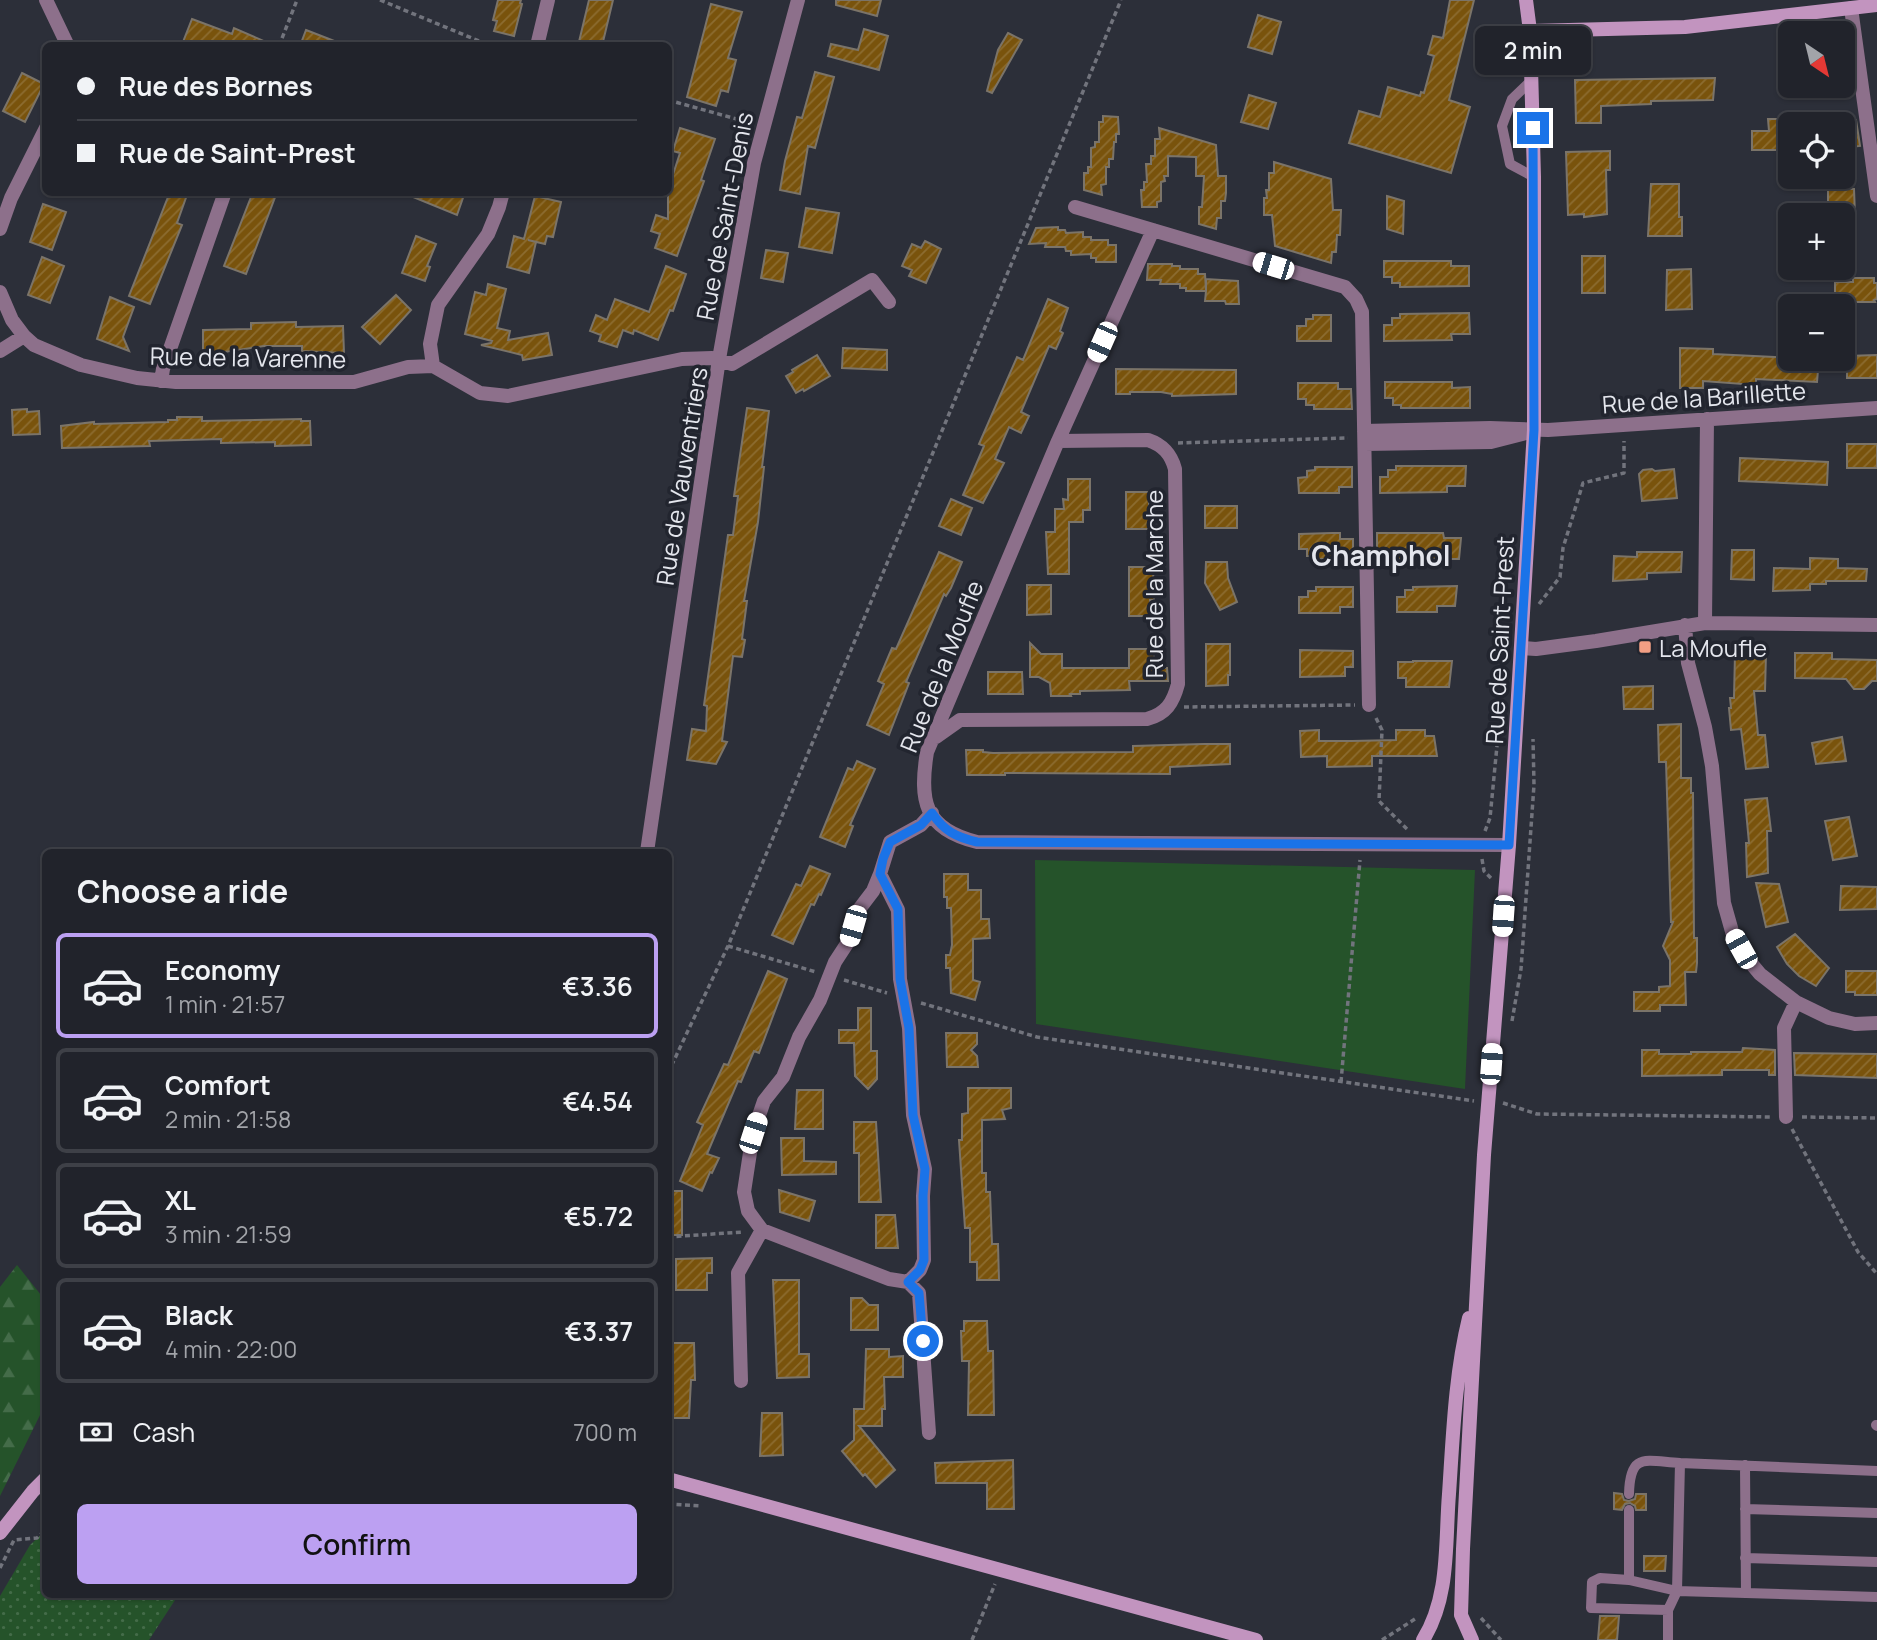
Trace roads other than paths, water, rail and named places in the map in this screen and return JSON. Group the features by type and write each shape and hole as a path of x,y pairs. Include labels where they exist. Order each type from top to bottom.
{"main road":[{"name":"Rue de Saint-Prest","path":"1478,1283 1488,1104 1522,648 1534,430 1534,177 1527,0"},
{"path":"1530,30 1685,27 1877,5"},
{"path":"1423,1640 1436,1612 1444,1577 1461,1349 1478,1283"},
{"path":"1472,1640 1461,1615 1478,1283"},
{"path":"672,1480 1256,1640"},
{"path":"0,1533 42,1482"}],"street":[{"path":"46,0 66,42"},
{"path":"538,42 548,0"},
{"name":"Rue de Saint-Denis","path":"719,359 754,163 798,0"},
{"path":"1851,8 1877,196"},
{"path":"0,229 5,195 42,135"},
{"path":"161,381 224,196"},
{"path":"502,196 488,234 438,305 430,344 433,366 481,393 508,396 682,359 719,359"},
{"path":"1075,207 1345,287 1356,299 1362,312 1368,705"},
{"name":"Rue de la Moufle","path":"932,813 923,800 928,752 1059,441 1153,230"},
{"name":"Rue de Vauventriers","path":"647,849 719,359 732,364 872,280 889,302"},
{"name":"Rue de la Varenne","path":"0,292 12,320 34,345 80,365 161,381 253,384 354,382 408,367 433,366"},
{"path":"0,351 24,336"},
{"name":"Rue de la Barillette","path":"1534,430 1877,408"},
{"path":"1704,623 1707,419"},
{"path":"1365,438 1490,428 1534,430"},
{"name":"Rue de la Marche","path":"933,740 960,720 1147,719 1161,716 1175,697 1178,684 1175,469 1166,450 1148,440 1059,441"},
{"path":"1522,648 1536,649 1596,641 1704,623 1877,625"},
{"path":"1685,625 1688,663 1712,766 1727,918 1750,962 1771,984 1796,1002 1829,1018 1855,1024 1877,1024"},
{"path":"929,1433 919,1293 908,1282 889,1279 762,1230 748,1211 744,1192 753,1133 764,1101 783,1077 829,975 850,939 857,912 873,891 890,842 921,825 932,813 942,827 958,838 977,842 1509,845"},
{"path":"880,874 898,909 900,979 909,1028 913,1115 925,1169 924,1260 920,1270 908,1282"},
{"path":"1786,1117 1784,1028 1796,1002"},
{"path":"741,1381 738,1273 762,1230"}],"lane":[{"path":"1532,80 1512,99 1502,126 1510,164 1534,177"},
{"path":"1629,1494 1630,1473 1635,1465 1645,1461 1877,1471"},
{"path":"1668,1640 1668,1610 1677,1591 1679,1463"},
{"path":"1745,1465 1746,1593"},
{"path":"1745,1509 1877,1513"},
{"path":"1629,1510 1629,1580"},
{"path":"1745,1558 1877,1562"},
{"path":"1668,1610 1591,1608 1592,1583 1600,1578 1629,1580 1677,1591 1877,1597"}],"place":[{"name":"La Moufle","path":"1645,647"}],"district":[{"name":"Champhol","path":"1381,555"}]}
